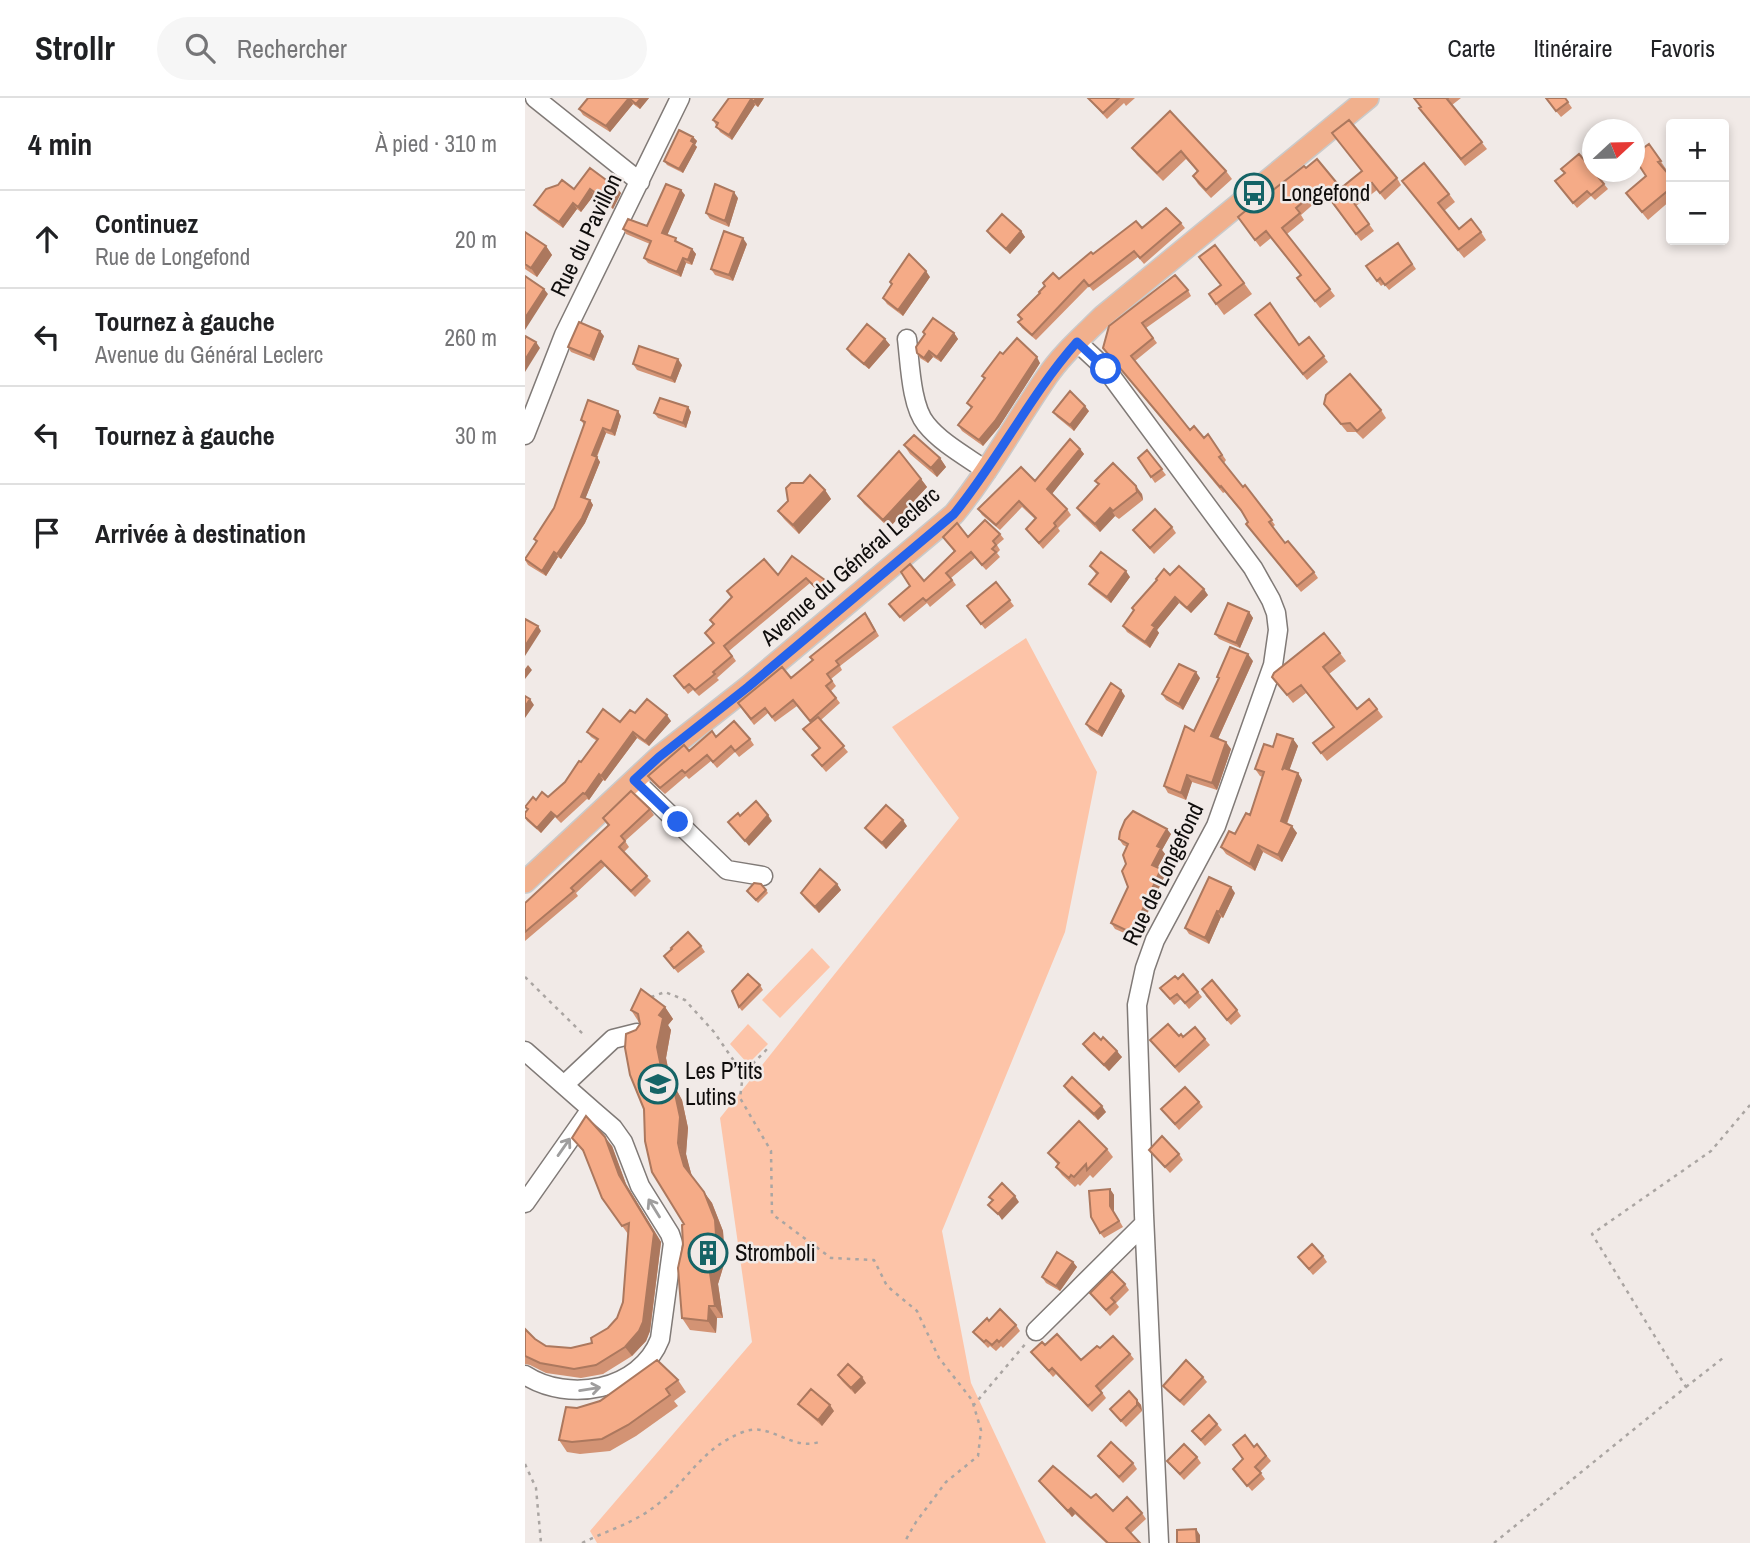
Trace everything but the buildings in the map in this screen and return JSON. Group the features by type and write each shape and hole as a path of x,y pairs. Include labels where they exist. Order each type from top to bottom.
{"main road":[{"name":"Avenue du Général Leclerc","path":"528,873 659,757 748,687 954,514 987,471 1048,375 1077,342 1103,316 1368,98"}],"street":[{"path":"535,98 640,182"},
{"name":"Rue du Pavillon","path":"525,435 564,335 680,98"},
{"path":"907,339 916,405 924,423 987,471"},
{"name":"Rue de Longefond","path":"1077,342 1106,369 1253,568 1271,600 1278,630 1273,665 1216,827 1156,940 1145,968 1137,1005 1159,1543"},
{"path":"634,780 727,870 763,876"},
{"path":"564,1085 613,1039 637,1033"},
{"path":"525,1051 607,1122 623,1142 641,1186 673,1243 660,1339 656,1351 647,1361 615,1383 585,1391 559,1390 525,1375"},
{"path":"525,1203 591,1109"},
{"path":"1035,1331 1144,1224"}],"path":[{"path":"525,977 584,1035"},
{"path":"645,1002 652,996 665,992 685,1000 714,1032 743,1074"},
{"path":"769,1047 743,1074 740,1098 771,1151 772,1214 831,1258 874,1260 887,1286 917,1311 939,1358 972,1400 981,1430 978,1456 946,1482 904,1543"},
{"path":"1686,1387 1592,1234 1711,1151 1750,1105"},
{"path":"973,1406 1035,1331"},
{"path":"1494,1543 1723,1358"},
{"path":"582,1543 615,1530 657,1505 711,1449 743,1432 750,1429 763,1430 801,1445 819,1441"},
{"path":"525,1464 536,1488 541,1543"}],"shaded area":[{"path":"1026,638 1097,772 1065,932 942,1231 971,1383 1046,1543 597,1543 590,1531 752,1342 720,1118 959,818 892,727"},
{"path":"812,948 830,967 780,1018 762,1000"},
{"path":"748,1024 768,1044 748,1064 730,1044"}],"place":[{"name":"Longefond","path":"1254,193"},
{"name":"Les P’tits Lutins","path":"658,1084"},
{"name":"Stromboli","path":"708,1253"}],"route":[{"path":"678,822 634,780 954,514 994,461 1048,375 1077,342 1106,369"}]}
